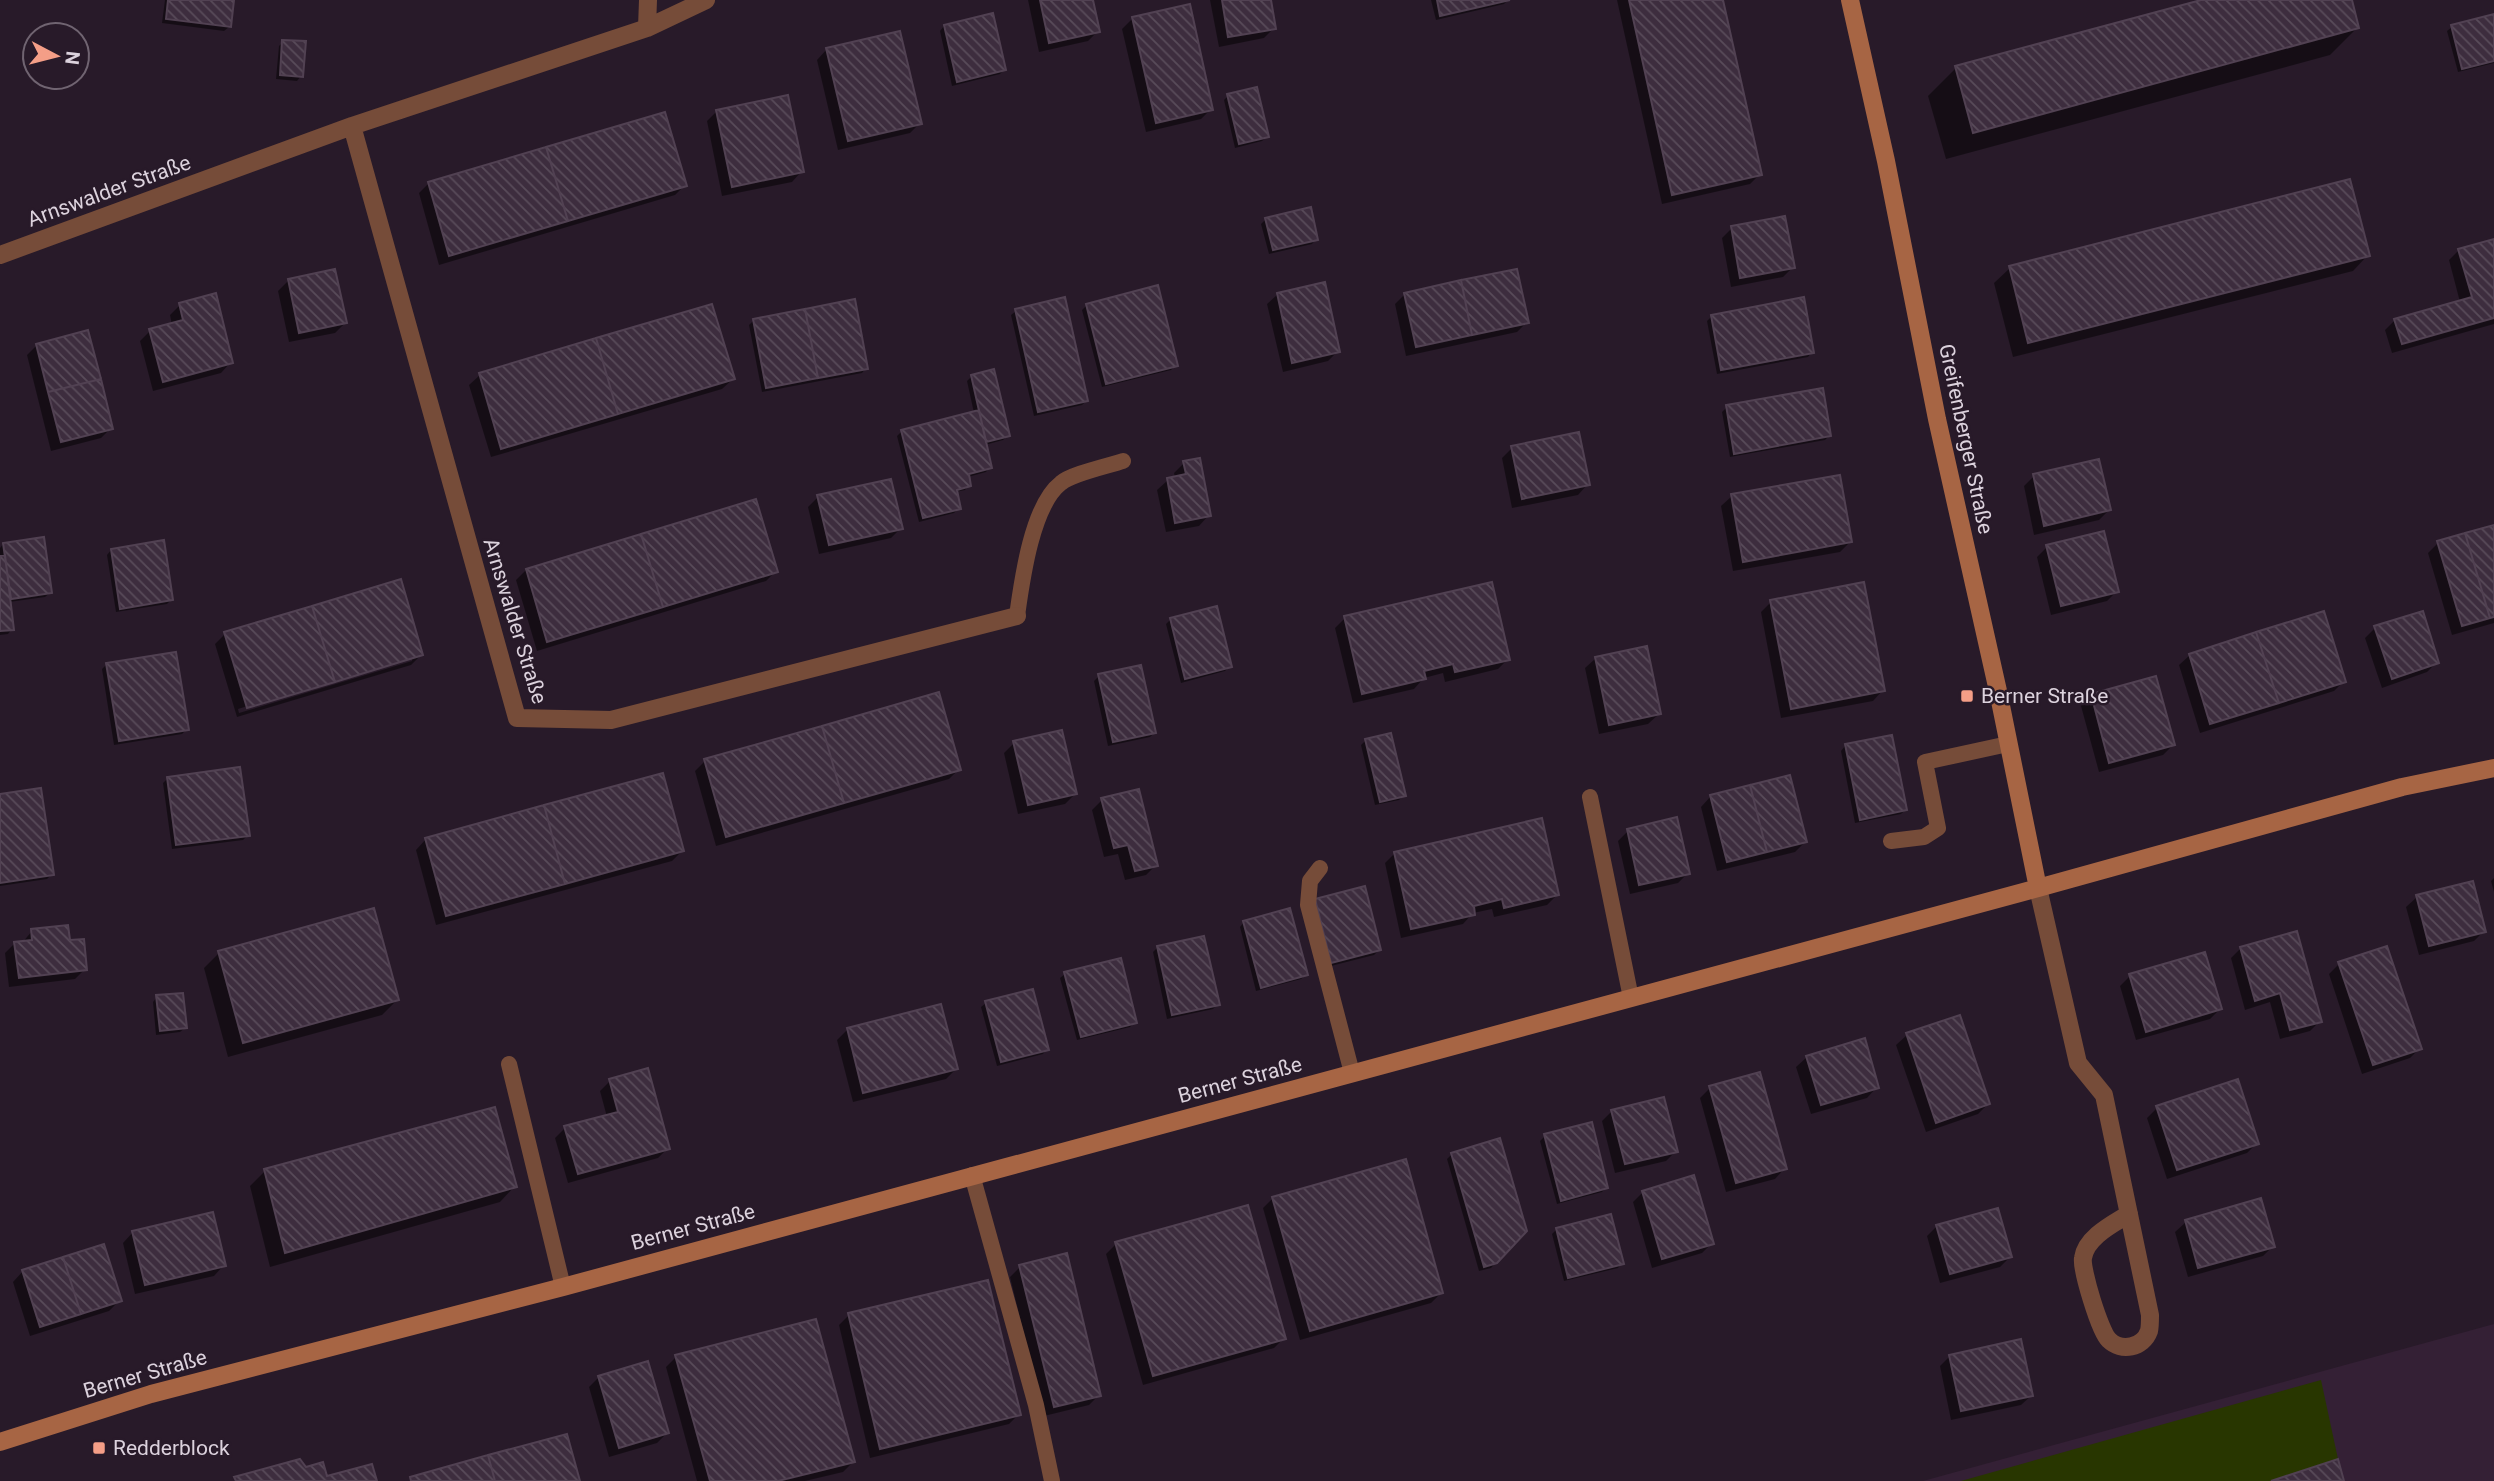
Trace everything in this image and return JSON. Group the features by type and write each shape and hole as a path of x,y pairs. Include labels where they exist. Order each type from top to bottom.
{"main road":[{"name":"Greifenberger Straße","path":"1850,0 2038,888"},
{"name":"Berner Straße","path":"0,1442 151,1394 563,1287 2402,787 2494,768"}],"street":[{"path":"647,27 648,0"},
{"name":"Arnswalder Straße","path":"0,255 352,126 647,27 706,0"},
{"name":"Arnswalder Straße","path":"352,126 517,718 611,720 1017,616"},
{"path":"2038,888 2078,1063 2104,1096 2129,1214 2150,1315 2149,1331 2141,1343 2120,1348 2108,1340 2101,1328 2083,1259 2091,1241 2129,1214"}],"lane":[{"path":"1017,616 1023,572 1041,508 1051,493 1062,481 1123,461"},
{"path":"1891,841 1924,837 1938,828 1925,762 2008,744"},
{"path":"1590,797 1631,998"},
{"path":"1320,867 1310,881 1307,905 1352,1073"},
{"path":"509,1064 563,1287"},
{"path":"972,1175 1036,1405 1052,1481"}],"shaded area":[{"path":"2494,1324 2494,1481 1923,1481"}],"green space":[{"path":"2321,1380 2338,1459 2271,1481 1961,1481"}],"building":[{"path":"168,0 234,0 231,27 166,19"},
{"path":"1040,0 1093,0 1100,32 1049,43"},
{"path":"1222,0 1271,0 1276,29 1228,37"},
{"path":"1437,0 1510,0 1440,16"},
{"path":"1629,0 1723,0 1762,175 1672,195"},
{"path":"2201,0 2352,0 2359,28 1973,133 1955,66"},
{"path":"1190,4 1213,110 1156,123 1132,17"},
{"path":"993,13 1006,70 957,82 944,25"},
{"path":"2494,14 2494,61 2462,69 2451,25"},
{"path":"900,31 922,124 848,141 826,48"},
{"path":"282,40 306,41 303,77 280,75"},
{"path":"1257,87 1269,137 1239,144 1227,94"},
{"path":"788,95 804,172 732,187 716,110"},
{"path":"665,112 687,186 568,221 546,147"},
{"path":"546,147 568,221 449,256 428,182"},
{"path":"2350,179 2370,256 2028,343 2009,266"},
{"path":"1311,207 1318,240 1273,250 1265,218"},
{"path":"1785,216 1795,268 1740,278 1731,226"},
{"path":"2494,239 2494,318 2402,344 2394,319 2472,297 2458,249"},
{"path":"335,269 347,323 299,333 288,279"},
{"path":"1517,269 1529,323 1472,335 1461,280"},
{"path":"1461,280 1472,335 1416,347 1404,293"},
{"path":"1325,282 1340,352 1292,363 1277,293"},
{"path":"1158,285 1178,366 1106,384 1086,304"},
{"path":"216,293 233,363 163,382 149,329 183,320 179,303"},
{"path":"1065,297 1088,401 1038,412 1015,309"},
{"path":"1804,297 1814,353 1721,370 1711,315"},
{"path":"855,299 868,369 818,378 805,309"},
{"path":"712,304 735,379 618,414 596,338"},
{"path":"805,309 818,378 766,388 753,319"},
{"path":"88,330 101,379 48,392 36,344"},
{"path":"596,338 618,414 501,449 479,373"},
{"path":"994,369 1010,436 986,442 971,375"},
{"path":"101,379 113,429 61,442 48,392"},
{"path":"1823,388 1831,436 1734,454 1726,405"},
{"path":"979,410 992,468 969,474 971,486 957,490 961,509 923,518 901,430"},
{"path":"1579,432 1590,485 1522,499 1511,446"},
{"path":"1200,458 1211,516 1175,523 1167,478 1186,474 1183,461"},
{"path":"2099,459 2111,510 2044,526 2033,474"},
{"path":"1840,475 1852,542 1743,562 1731,494"},
{"path":"891,479 903,529 829,545 817,495"},
{"path":"756,499 778,572 663,607 641,534"},
{"path":"2494,525 2494,617 2490,618 2465,533"},
{"path":"2104,531 2119,592 2061,606 2046,545"},
{"path":"2465,533 2490,618 2462,626 2437,541"},
{"path":"641,534 663,607 547,642 526,569"},
{"path":"44,537 52,593 11,599 3,543"},
{"path":"164,540 173,600 120,609 111,549"},
{"path":"5,555 14,630 0,631 0,556"},
{"path":"401,579 423,655 335,682 312,606"},
{"path":"1492,582 1510,660 1455,672 1453,664 1424,671 1426,679 1362,694 1344,616"},
{"path":"1864,582 1885,691 1791,709 1770,600"},
{"path":"312,606 335,682 247,708 224,632"},
{"path":"1217,606 1232,667 1185,679 1170,618"},
{"path":"2324,611 2346,682 2279,703 2256,632"},
{"path":"2423,611 2439,663 2392,679 2374,626"},
{"path":"2256,632 2279,703 2210,724 2189,654"},
{"path":"1647,646 1661,714 1609,725 1595,657"},
{"path":"176,652 189,730 119,741 106,663"},
{"path":"1141,665 1156,733 1113,742 1098,674"},
{"path":"2156,676 2175,745 2109,763 2091,694"},
{"path":"939,692 961,770 844,803 822,726"},
{"path":"822,726 844,803 726,837 704,759"},
{"path":"1062,730 1077,794 1028,805 1013,741"},
{"path":"1391,733 1406,796 1380,802 1365,739"},
{"path":"1892,735 1907,810 1860,820 1845,744"},
{"path":"240,767 250,836 176,845 167,777"},
{"path":"663,773 684,851 565,884 544,805"},
{"path":"1790,775 1807,842 1767,852 1750,785"},
{"path":"1750,785 1767,852 1727,862 1710,795"},
{"path":"41,788 54,875 0,883 0,794"},
{"path":"1139,789 1158,866 1135,871 1128,845 1114,848 1101,798"},
{"path":"544,805 565,884 446,916 425,838"},
{"path":"1677,817 1690,874 1639,885 1627,829"},
{"path":"1542,818 1559,895 1504,908 1502,899 1474,906 1475,915 1411,929 1394,852"},
{"path":"2473,881 2486,932 2429,946 2416,895"},
{"path":"1365,886 1381,950 1331,963 1315,899"},
{"path":"374,908 399,1000 243,1043 218,951"},
{"path":"1290,908 1308,975 1261,988 1243,921"},
{"path":"68,925 70,940 84,939 87,970 19,978 14,942 32,940 31,929"},
{"path":"2297,931 2322,1022 2290,1030 2280,993 2255,1001 2240,947"},
{"path":"1204,936 1220,1005 1172,1015 1157,946"},
{"path":"2387,946 2422,1049 2373,1065 2338,962"},
{"path":"2205,952 2222,1009 2146,1032 2129,974"},
{"path":"1121,958 1137,1023 1081,1037 1064,972"},
{"path":"1033,989 1049,1050 1001,1062 985,1001"},
{"path":"183,993 187,1028 160,1031 156,995"},
{"path":"941,1004 958,1069 863,1093 847,1028"},
{"path":"1960,1015 1990,1104 1936,1123 1906,1033"},
{"path":"1865,1038 1879,1088 1821,1105 1806,1056"},
{"path":"648,1068 670,1149 578,1174 564,1126 618,1112 609,1079"},
{"path":"1760,1072 1787,1169 1736,1183 1709,1086"},
{"path":"2238,1079 2259,1144 2177,1170 2156,1106"},
{"path":"1664,1097 1678,1152 1625,1164 1611,1110"},
{"path":"495,1107 517,1187 285,1253 264,1169"},
{"path":"1592,1122 1608,1188 1561,1201 1544,1134"},
{"path":"1500,1138 1527,1231 1497,1263 1484,1267 1451,1153"},
{"path":"1406,1159 1443,1293 1310,1331 1272,1197"},
{"path":"1694,1175 1714,1244 1662,1259 1642,1191"},
{"path":"2261,1198 2275,1247 2198,1268 2185,1220"},
{"path":"1248,1205 1286,1339 1153,1376 1115,1242"},
{"path":"1998,1208 2012,1257 1950,1274 1936,1225"},
{"path":"213,1212 226,1266 145,1285 132,1231"},
{"path":"1611,1214 1624,1264 1568,1278 1556,1228"},
{"path":"104,1244 122,1301 81,1314 63,1257"},
{"path":"1067,1253 1101,1396 1054,1407 1019,1265"},
{"path":"63,1257 81,1314 40,1327 22,1270"},
{"path":"988,1280 1021,1415 880,1449 848,1313"},
{"path":"816,1319 855,1462 778,1481 710,1481 675,1355"},
{"path":"2021,1339 2033,1396 1961,1411 1949,1355"},
{"path":"648,1361 669,1433 619,1448 598,1376"},
{"path":"567,1434 580,1481 495,1481 488,1455"},
{"path":"488,1455 495,1481 411,1481 410,1477"},
{"path":"300,1459 306,1467 323,1462 327,1476 372,1464 377,1481 236,1481 234,1477"},
{"path":"2338,1459 2344,1481 2271,1481"}],"place":[{"name":"Berner Straße","path":"1967,696"},
{"name":"Redderblock","path":"99,1448"}]}
